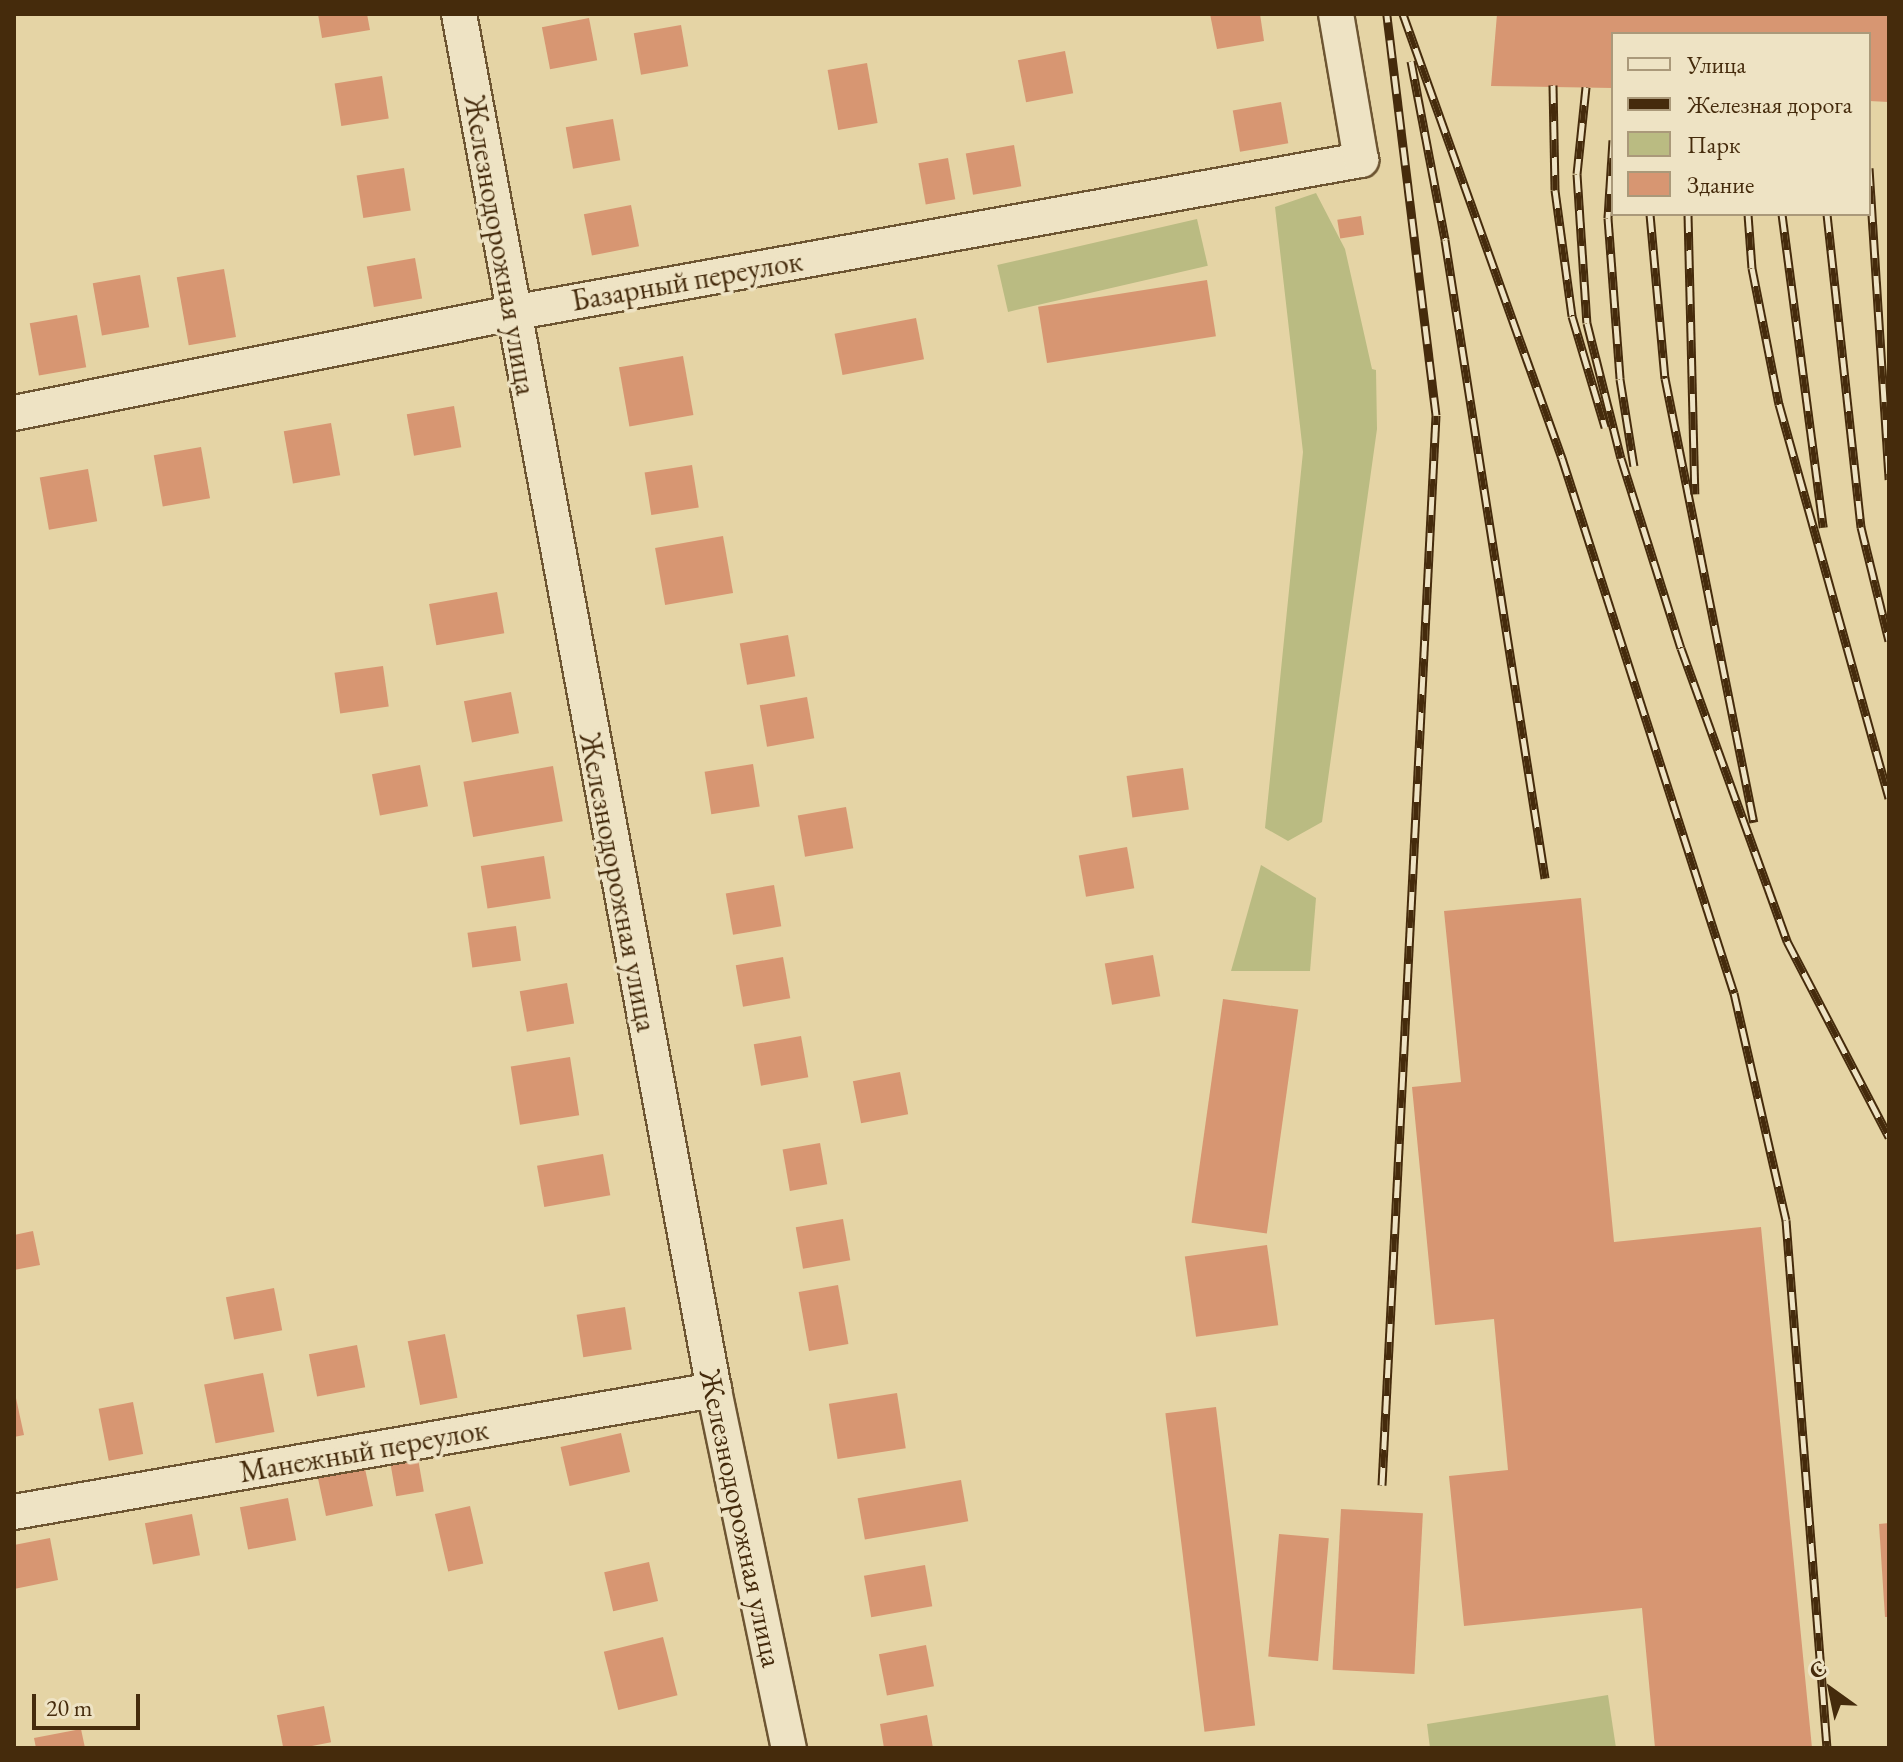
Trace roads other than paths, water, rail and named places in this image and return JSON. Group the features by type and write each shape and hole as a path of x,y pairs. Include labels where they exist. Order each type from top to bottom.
{"street":[{"name":"Железнодорожная улица","path":"459,14 714,1390 789,1748"},
{"name":"Базарный переулок","path":"14,413 512,313 1361,160 1336,14"},
{"name":"Манежный переулок","path":"14,1512 714,1390"}],"railway":[{"path":"1382,1485 1436,415 1387,14"},
{"path":"1403,14 1562,458 1734,993 1786,1220 1827,1748"},
{"path":"1411,61 1445,240 1545,878"},
{"path":"1553,85 1555,190 1572,316 1605,427"},
{"path":"1586,87 1577,174 1587,323 1621,458 1681,648 1787,941 1889,1137"},
{"path":"1611,171 1608,218 1620,379 1634,466"},
{"path":"1871,199 1889,479"},
{"path":"1650,216 1665,378 1754,822"},
{"path":"1688,216 1695,494"},
{"path":"1748,216 1752,268 1779,404 1889,798"},
{"path":"1782,216 1823,527"},
{"path":"1827,216 1861,527 1889,641"}]}
